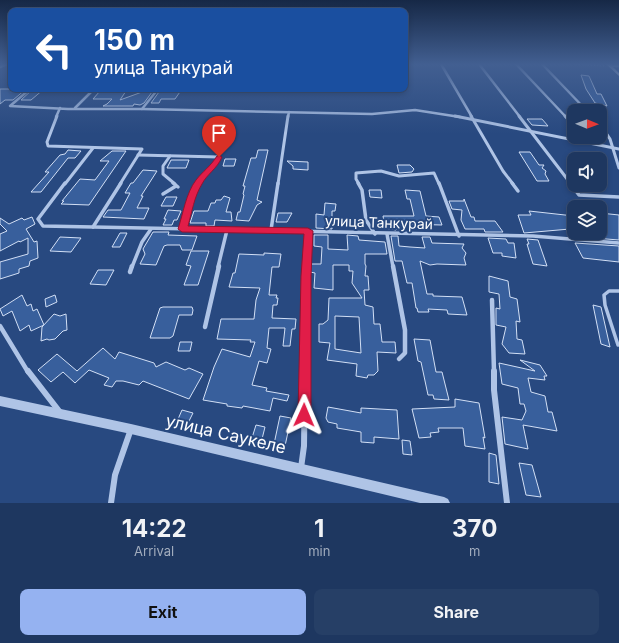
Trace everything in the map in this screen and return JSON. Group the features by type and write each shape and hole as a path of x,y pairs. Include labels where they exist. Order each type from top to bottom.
{"street":[{"path":"454,87 493,152 502,171 518,191"},
{"path":"496,87 579,195 619,197"},
{"path":"538,87 567,119"},
{"path":"564,87 580,104"},
{"path":"26,92 10,106 60,110 74,108 372,114 415,110 453,115 567,138"},
{"path":"74,108 91,92"},
{"path":"142,109 156,92"},
{"path":"60,110 47,142 48,146 142,149 93,227"},
{"path":"271,230 289,112"},
{"path":"607,135 614,149 619,168"},
{"path":"594,144 619,149"},
{"name":"улица Танкурай","path":"93,148 38,218 43,226 271,230 459,236 533,236 619,243"},
{"path":"138,155 176,154 219,157 215,166 199,182 182,229"},
{"path":"163,194 177,186 163,174 162,166 166,158 170,155"},
{"path":"375,234 366,220 362,190 356,179 356,174 371,171 381,171 399,176 434,173 459,236"},
{"path":"130,272 142,242 149,230 154,228"},
{"path":"205,327 227,230"},
{"path":"301,469 304,446 308,231"},
{"path":"387,234 405,330 405,353 399,359"},
{"path":"492,300 494,390 507,503"},
{"path":"0,326 22,364 60,413"},
{"name":"улица Саукеле","path":"0,401 131,429 444,503"},
{"path":"111,503 110,496 121,453 131,429"}],"lane":[{"path":"618,345 605,305 604,295 609,291 619,291"}],"building":[{"path":"585,87 594,87 597,94 601,94 606,104 595,103"},
{"path":"0,89 8,89 8,92 22,92 13,100 5,100 0,104"},
{"path":"30,92 40,92 31,100 21,100"},
{"path":"99,92 125,92 120,100 142,92 152,92 144,103 140,105 134,104 133,106 103,106 112,99 93,99"},
{"path":"159,92 180,92 175,99 161,99 159,103 151,103"},
{"path":"527,119 542,119 548,126 532,125"},
{"path":"68,150 81,151 75,158 68,158 41,192 31,192 49,172 45,172 60,155 65,154"},
{"path":"258,150 268,150 257,200 262,202 257,205 249,221 236,220 238,212 240,212 244,195 245,186 243,186 251,158 256,158"},
{"path":"112,151 126,151 89,205 61,204 80,179 95,180 109,161 100,161"},
{"path":"519,152 530,152 539,165 544,165 542,168 546,171 545,174 549,181 537,181"},
{"path":"225,159 236,159 234,166 223,166"},
{"path":"171,160 189,160 186,168 167,168"},
{"path":"287,161 308,162 308,170 293,169 293,166"},
{"path":"397,165 410,165 414,169 412,172 399,173"},
{"path":"143,170 157,171 141,196 143,196 137,208 149,208 144,219 103,217 108,210 121,210 130,193 125,193 131,183 133,183"},
{"path":"369,190 381,190 382,198 370,197"},
{"path":"405,190 420,191 426,216 439,217 442,225 404,224 405,229 396,228 396,230 385,228 383,216 414,216 410,199 407,199"},
{"path":"224,196 230,198 226,212 231,212 232,221 215,220 214,226 206,226 206,223 190,223 194,211 208,211 211,203 215,203 216,200 221,200"},
{"path":"166,197 177,197 173,206 161,206"},
{"path":"464,199 471,217 474,217 475,221 495,221 503,232 485,232 484,229 465,229 461,220 462,210 452,209 449,201 464,201"},
{"path":"325,203 336,204 335,211 332,211 332,229 316,228 316,214 324,215"},
{"path":"168,210 181,211 177,220 174,220 172,225 163,225 166,219 164,219"},
{"path":"529,211 567,215 567,229 524,233 518,215 531,215"},
{"path":"278,213 292,213 287,222 276,222"},
{"path":"607,214 619,215 619,240 607,239"},
{"path":"32,217 35,224 26,229 34,242 37,241 38,258 30,261 29,266 19,269 19,273 0,279 0,262 28,254 28,238 0,251 0,234 7,231 0,224 0,218 9,224 22,218 24,220"},
{"path":"153,232 169,232 168,235 197,236 192,250 182,250 180,245 167,245 164,246 156,265 140,264 145,254 143,249"},
{"path":"120,233 127,233 120,247 112,247"},
{"path":"314,235 328,235 328,249 348,250 347,235 358,236 359,240 385,242 387,254 365,254 365,276 368,276 369,290 364,290 365,305 373,307 374,324 380,324 382,342 395,342 396,353 377,352 378,371 374,375 368,375 367,378 356,376 357,364 327,360 330,343 319,342 319,324 323,324 328,320 329,298 362,298 352,283 353,271 349,271 349,265 333,265 333,290 314,288 315,273 310,272 310,266 311,264 321,264 322,247 314,246","holes":["335,316 359,317 361,353 335,349"]},
{"path":"391,236 398,236 399,246 425,248 422,237 430,237 432,243 464,244 462,248 466,253 464,258 466,265 430,265 420,261 427,294 433,294 433,296 462,297 467,315 448,314 447,310 428,309 429,312 418,312 412,283 407,283 402,261 395,261"},
{"path":"60,237 81,238 71,252 50,251"},
{"path":"488,238 506,239 508,243 514,243 516,258 502,256 502,253 493,253"},
{"path":"527,239 538,240 547,266 533,264"},
{"path":"575,243 619,246 619,262 583,258"},
{"path":"191,251 209,251 198,285 184,285 191,266 186,265"},
{"path":"264,253 281,254 279,267 272,267 269,295 277,295 276,298 278,298 277,305 273,305 272,318 296,319 295,329 292,329 290,346 283,346 285,328 269,328 267,348 271,349 267,363 259,361 252,385 267,388 266,391 289,395 287,401 273,398 270,411 243,406 242,408 227,406 227,404 203,400 214,367 222,349 250,357 255,342 250,342 251,340 217,339 221,319 254,319 256,300 260,288 229,287 233,273 235,273 239,254 264,255"},
{"path":"98,270 114,270 106,285 90,284"},
{"path":"489,276 508,281 510,297 517,299 520,322 516,321 517,339 522,340 525,354 509,353 502,344 506,327 496,325 496,308 500,309 499,294 489,292"},
{"path":"22,295 27,306 31,304 33,311 37,309 44,325 31,331 29,325 20,331 12,311 3,316 0,309"},
{"path":"55,295 57,302 46,307 45,299"},
{"path":"593,305 601,307 610,347 601,344"},
{"path":"192,307 193,310 192,315 179,315 173,336 170,338 150,338 160,308"},
{"path":"54,314 60,316 66,314 67,330 63,331 55,339 41,341 42,327"},
{"path":"414,339 430,340 436,372 442,372 449,400 434,399 433,395 428,395 421,362 418,361"},
{"path":"180,342 192,342 190,351 178,351"},
{"path":"103,348 115,359 119,352 154,363 156,367 166,362 185,370 189,368 203,374 189,399 143,381 139,385 116,381 112,387 104,385 109,378 89,370 75,383 63,372 51,382 38,370 57,354 77,371"},
{"path":"520,360 540,365 547,376 544,376 545,380 528,378 531,392 545,396 548,412 552,412 557,431 523,425 528,449 505,444 502,417 522,420 526,411 524,404 520,404 518,388 502,384 499,363 535,371"},
{"path":"455,399 479,403 485,438 483,437 485,449 465,446 463,428 438,428 439,432 430,433 431,437 419,438 412,409 455,407"},
{"path":"328,407 361,413 361,408 397,410 399,439 374,437 374,443 361,442 361,432 337,428 337,424 328,422 326,418"},
{"path":"182,410 193,413 185,429 175,426"},
{"path":"280,416 291,418 285,446 274,444"},
{"path":"256,425 265,427 261,443 251,441"},
{"path":"402,440 410,441 412,455 403,454"},
{"path":"489,453 496,455 499,484 489,482"},
{"path":"519,463 532,465 541,497 526,495"}],"route":[{"path":"219,157 215,166 199,182 182,229 308,231 304,415"}]}
